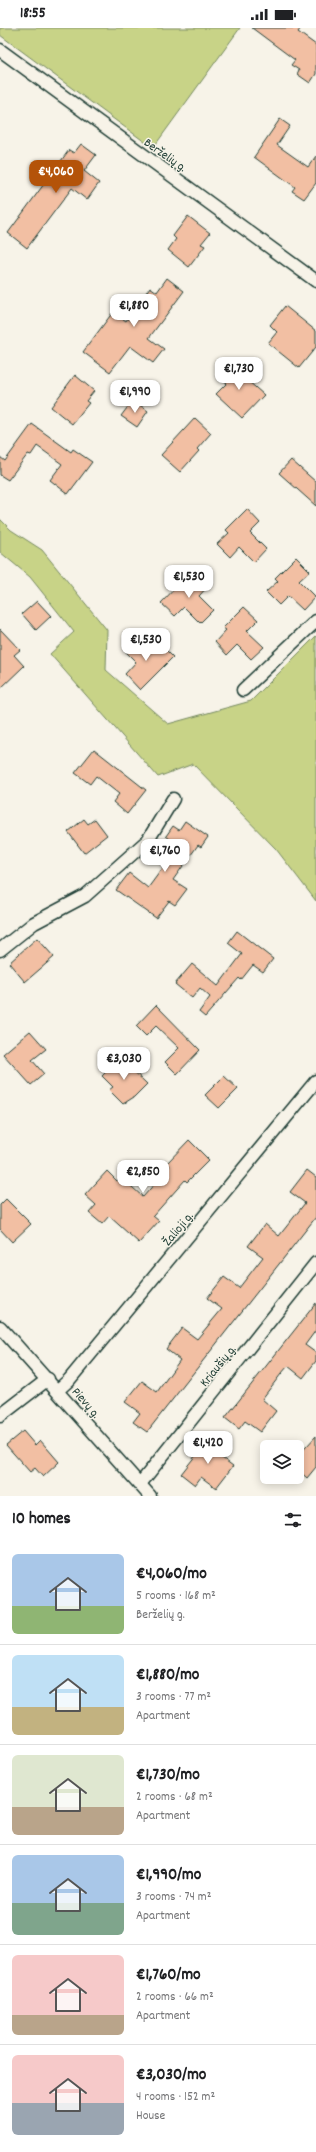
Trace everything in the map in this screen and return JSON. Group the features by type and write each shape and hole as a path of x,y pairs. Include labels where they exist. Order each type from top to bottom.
{"street":[{"name":"Berželių g.","path":"0,50 316,281"},
{"path":"243,690 316,621"},
{"path":"0,950 34,923 85,896 148,840 173,799"},
{"name":"Žalioji g.","path":"58,1390 69,1380 316,1081"},
{"name":"Kriaušių g.","path":"140,1484 316,1263"},
{"name":"Pievų g.","path":"0,1327 58,1390 150,1496"},
{"path":"0,1416 48,1379"}],"green space":[{"path":"0,28 240,28 153,148 0,35"},
{"path":"0,519 11,530 42,550 107,630 106,670 168,724 251,701 316,636 316,901 276,849 193,764 158,777 50,654 74,632 30,577 0,552"}],"building":[{"path":"252,28 301,28 298,32 316,45 316,74 310,83 297,74 299,70 291,65 295,60"},
{"path":"280,119 290,126 277,145 308,167 316,156 316,183 304,199 292,191 295,187 254,157"},
{"path":"81,144 96,155 84,171 99,183 87,200 72,188 27,248 8,233 69,150 74,153"},
{"path":"188,216 210,233 201,244 205,246 189,267 168,250 176,239 173,236"},
{"path":"167,278 184,291 149,338 164,349 153,363 130,346 110,372 83,352 113,312 126,321 150,287 157,292"},
{"path":"285,306 316,331 316,347 299,368 268,343 277,332 270,325"},
{"path":"238,361 252,374 247,380 264,395 242,418 216,394 227,383 222,379"},
{"path":"75,375 94,391 86,401 89,403 72,424 51,407"},
{"path":"133,400 148,411 137,427 121,416"},
{"path":"195,418 211,433 197,449 199,451 180,472 161,455"},
{"path":"32,424 71,452 73,449 92,462 68,494 50,480 62,464 37,446 31,455 28,454 8,480 0,475 0,457 5,461"},
{"path":"291,460 316,482 316,506 279,473"},
{"path":"247,509 260,523 250,533 266,549 254,562 239,547 230,557 217,544 229,533 226,530"},
{"path":"296,557 310,571 299,581 315,597 303,610 288,596 279,605 266,592 278,581 275,578"},
{"path":"196,573 209,585 199,596 213,610 200,623 184,607 175,616 161,603 182,581 185,585"},
{"path":"37,601 51,616 36,630 22,614"},
{"path":"244,607 258,620 247,631 264,647 251,659 237,645 227,655 215,642 226,630 223,628"},
{"path":"0,629 20,650 14,655 24,666 0,689"},
{"path":"142,636 152,646 157,641 173,657 140,690 125,674 136,662 126,652"},
{"path":"94,749 146,790 127,814 113,802 119,794 96,776 90,784 75,773"},
{"path":"84,819 88,824 95,819 107,835 84,853 68,832"},
{"path":"185,821 208,837 201,847 198,845 173,880 187,889 175,905 169,901 156,918 116,890 129,873 148,888 170,858 165,855 174,842 166,836 173,826 179,830"},
{"path":"237,931 273,959 263,972 253,965 241,980 239,978 205,1017 199,1012 210,997 200,988 192,998 175,984 192,964 218,986 242,954 228,943"},
{"path":"37,938 54,957 25,982 9,963"},
{"path":"156,1005 200,1050 177,1074 165,1062 179,1048 156,1026 146,1036 136,1026"},
{"path":"30,1031 46,1049 32,1060 44,1074 31,1085 3,1054"},
{"path":"120,1058 147,1084 134,1097 123,1104 109,1090 113,1087 102,1076"},
{"path":"224,1076 238,1089 219,1108 205,1095"},
{"path":"189,1140 209,1160 187,1182 185,1180 153,1216 159,1221 139,1243 109,1216 102,1224 89,1213 96,1205 85,1195 107,1171 117,1181 121,1177 143,1197 170,1166 167,1163"},
{"path":"307,1170 316,1177 316,1217 147,1432 133,1422 140,1413 125,1402 142,1381 157,1392 180,1360 166,1349 182,1328 197,1339 222,1309 207,1298 224,1277 239,1288 263,1257 248,1246 265,1224 279,1236 305,1203 290,1192"},
{"path":"6,1199 31,1224 12,1242 0,1229 0,1205"},
{"path":"316,1303 316,1330 305,1345 316,1353 316,1361 303,1378 288,1366 281,1374 262,1399 276,1411 260,1432 245,1421 239,1429 225,1418"},
{"path":"23,1431 35,1445 40,1440 59,1462 43,1477 35,1468 30,1472 6,1445"},
{"path":"211,1436 225,1446 218,1455 233,1466 216,1488 201,1477 195,1485 181,1474"},
{"path":"316,1436 316,1467 307,1478 304,1475 304,1449"}]}
